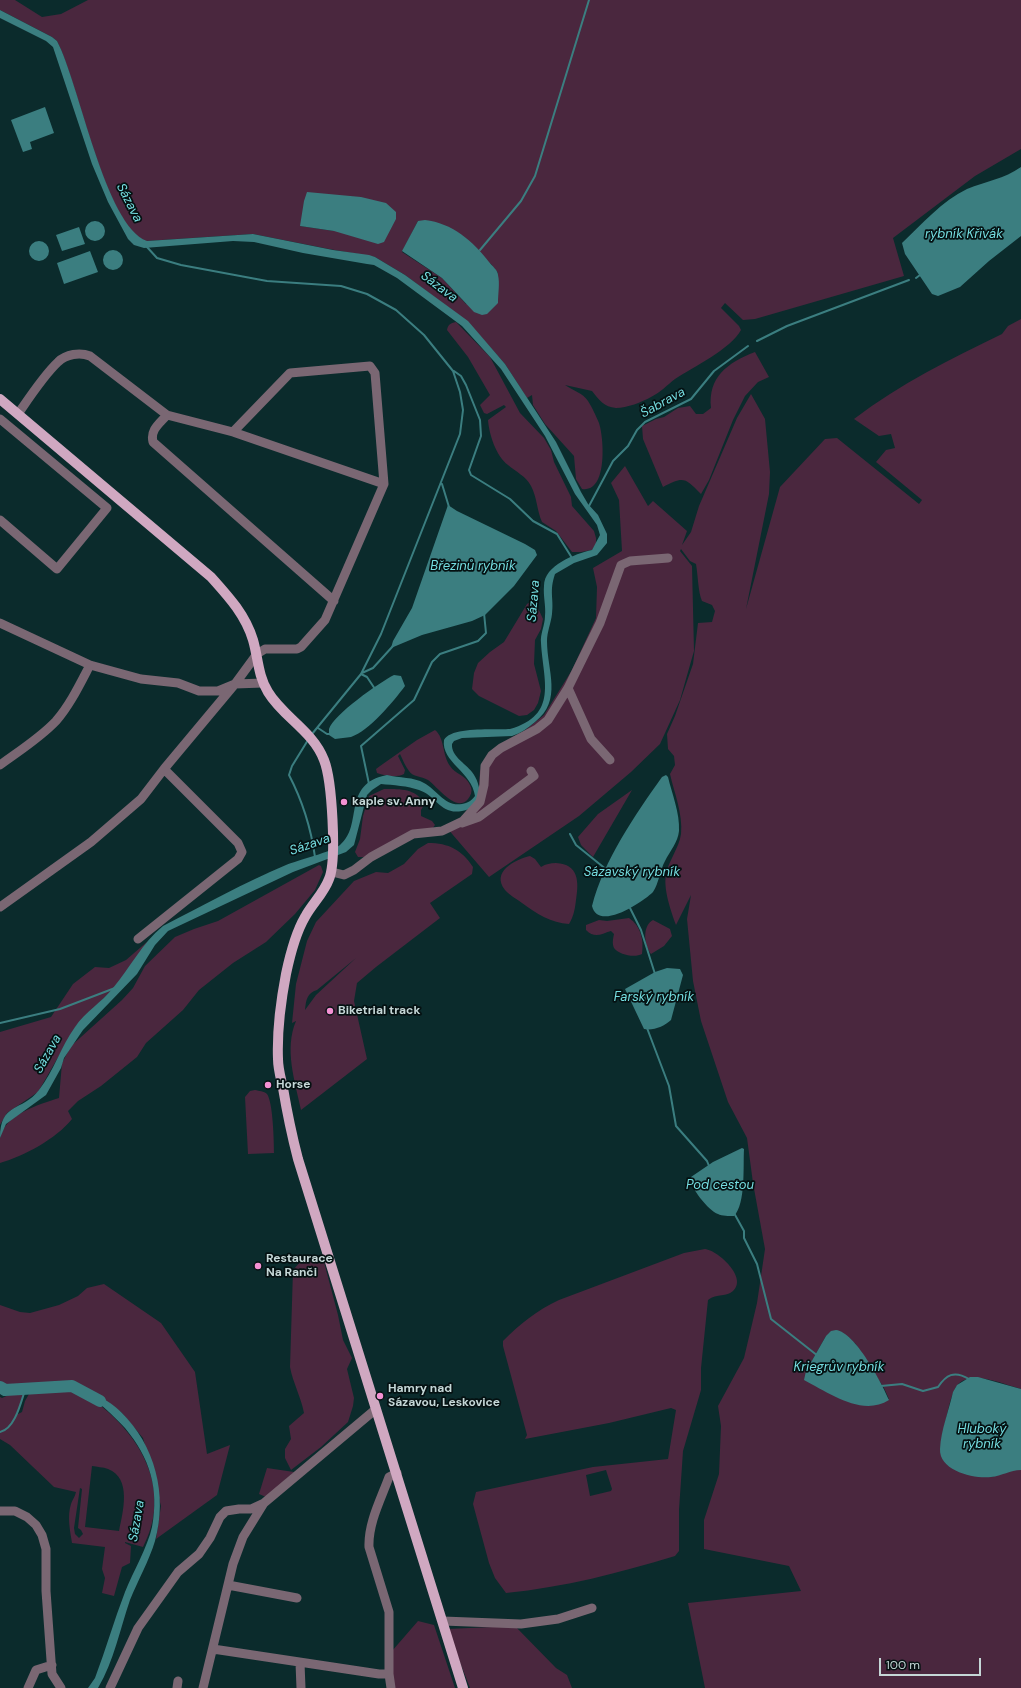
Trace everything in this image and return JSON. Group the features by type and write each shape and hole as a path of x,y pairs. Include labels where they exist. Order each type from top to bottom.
{"main road":[{"path":"0,399 211,577 237,607 249,630 257,654 263,683 268,693 320,748 330,779 333,847 332,872 328,881 302,922 292,947 286,975 280,1021 278,1060 291,1133 298,1159 463,1688"}],"street":[{"path":"18,414 58,361 73,354 83,353 90,356 166,415 233,432 384,484"},
{"path":"0,907 102,833 141,799 235,684 257,654 265,649 297,649 325,620 384,484 375,373 370,366 290,373 233,432"},
{"path":"166,415 152,431 151,436 153,442 334,601"},
{"path":"0,520 57,569 107,508 1,422"},
{"path":"457,825 463,821 480,802 484,785 485,766 492,756 501,748 537,729 548,720 568,688 600,623 622,565 630,561 668,558"},
{"path":"0,623 90,665 141,679 178,683 199,691 218,691 235,684 263,683"},
{"path":"0,765 36,739 56,720 72,698 90,665"},
{"path":"568,688 591,739 610,760"},
{"path":"138,939 238,859 242,852 238,844 164,769"},
{"path":"332,872 344,875 354,870 371,857 413,834 442,831 479,817 534,776 531,771"},
{"path":"110,1688 138,1628 178,1572 199,1554 210,1538 220,1517 226,1511 251,1509 264,1503 376,1409"},
{"path":"391,1688 389,1674 389,1612 369,1547 369,1537 374,1516 389,1477 397,1473"},
{"path":"203,1688 233,1564 243,1537 264,1503"},
{"path":"0,1511 15,1511 27,1517 36,1525 42,1535 46,1549 46,1590 52,1674 61,1688"},
{"path":"228,1585 297,1598"},
{"path":"443,1621 522,1624 558,1619 592,1608"},
{"path":"213,1649 300,1663 379,1674 389,1674"},
{"path":"300,1663 301,1688"},
{"path":"28,1688 36,1670 52,1665"}],"shaded area":[{"path":"0,0 15,0 42,17 61,14 88,0 1021,0 1021,149 975,176 893,238 904,276 755,319 743,320 725,303 721,308 739,326 741,330 736,337 720,351 675,379 658,393 647,399 625,407 616,408 608,406 592,391 565,385 586,398 601,430 603,452 600,474 596,482 590,488 582,489 576,479 574,456 545,424 533,405 532,395 527,398 505,364 468,322 405,275 375,257 253,234 146,241 131,230 118,209 105,182 57,41 0,10","holes":["396,219 334,231 300,226","418,221 491,264 498,273 466,304 442,278 402,252"]},
{"path":"1021,319 1021,1389 984,1379 966,1379 959,1384 954,1391 949,1404 944,1428 991,1477 1014,1470 1021,1470 1021,1688 705,1688 688,1603 801,1591 789,1566 704,1549 704,1520 719,1474 721,1426 718,1406 744,1358 757,1303 765,1249 753,1183 747,1138 728,1102 701,1021 693,981 687,919 691,895 676,925 668,900 665,880 669,864 681,834 681,819 670,774 675,765 674,756 668,749 667,734 675,716 693,664 698,623 712,622 715,611 712,605 702,601 696,564 690,561 681,549 680,551 692,566 694,651 680,700 660,744 631,772 579,816 489,877 447,828 461,817 478,799 480,771 492,751 524,731 544,715 572,670 596,618 597,587 593,568 622,551 619,500 611,483 625,466 648,506 653,501 687,531 682,545 691,532 699,506 737,418 751,394 765,419 770,472 769,494 746,609 780,487 825,439 837,438 919,504 922,500 876,462 886,450 895,448 891,434 879,436 854,419 871,406 907,383 1002,334 1008,326","holes":["826,1336 855,1343 884,1388 889,1399 806,1371"]},
{"path":"456,322 490,357 520,413 544,438 551,450 554,462 571,497 572,506 594,531 596,544 592,550 572,552 556,531 542,522 535,495 529,483 500,456 490,432 488,420 506,407 504,405 487,414 484,413 480,405 490,395 468,357 447,330 450,324"},
{"path":"755,352 769,377 758,382 745,396 733,420 709,480 701,494 684,480 676,481 663,487 643,439 642,426 664,417 678,408 690,406 696,414 703,414 711,408 713,388 721,372 736,361"},
{"path":"530,602 537,606 543,619 541,629 535,640 534,664 541,691 538,703 534,710 527,715 519,716 479,696 472,689 474,673 478,663 504,642 527,604"},
{"path":"435,730 442,742 447,762 452,769 466,779 471,786 471,795 465,802 454,802 428,780 411,773 406,767 400,754 398,756 405,770 404,774 391,776 377,773 376,769 380,766 417,740"},
{"path":"384,789 396,789 413,792 421,799 424,805 421,810 421,816 432,821 435,825 432,829 366,857 358,857 355,852 360,839 363,816 369,796"},
{"path":"632,790 593,857 581,845 578,837 598,814"},
{"path":"428,843 449,846 469,861 473,867 472,874 430,903 440,918 357,983 354,1001 367,1059 301,1110 292,1065 291,1043 296,1021 292,1023 296,984 307,941 316,922 354,881 376,872 388,873 404,864 418,849","holes":["356,958 316,995 305,1010 309,995"]},
{"path":"530,856 535,859 541,867 548,864 564,864 573,870 576,875 577,893 574,912 569,924 556,922 544,917 511,895 501,884 501,878 506,868 517,860"},
{"path":"319,865 321,866 323,872 315,890 295,914 266,942 233,963 199,990 183,1010 146,1043 137,1057 101,1086 78,1101 68,1111 72,1119 49,1140 19,1156 0,1163 0,1138 8,1123 32,1107 59,1098 62,1063 71,1046 122,1000 133,988 145,966 175,937 218,921"},
{"path":"629,918 639,929 641,934 643,949 642,954 639,955 627,955 616,950 613,944 614,934 611,931 595,935 586,930 586,925 599,920 607,921"},
{"path":"653,920 670,929 672,936 664,946 651,954 647,946 645,936 649,923"},
{"path":"148,941 129,970 112,990 76,1026 38,1092 7,1113 0,1125 0,1032 51,1017 73,984 95,967 109,968 126,960"},
{"path":"255,1090 266,1093 269,1098 273,1122 274,1153 248,1154 245,1097 250,1091"},
{"path":"705,1249 711,1251 730,1266 737,1279 737,1286 731,1293 715,1296 708,1300 701,1368 701,1390 683,1451 679,1510 679,1551 675,1556 612,1574 549,1587 506,1593 495,1578 489,1563 473,1504 476,1492 593,1467 668,1459 676,1410 671,1408 609,1423 525,1439 527,1435 503,1346 503,1341 529,1318 543,1308 559,1300 684,1253","holes":["606,1470 612,1489 611,1491 590,1496 586,1475"]},
{"path":"318,1259 324,1262 343,1340 352,1358 347,1369 354,1398 353,1406 348,1422 321,1447 291,1470 285,1458 285,1449 291,1439 289,1426 304,1413 290,1367 293,1270 302,1260"},
{"path":"104,1284 161,1323 195,1372 207,1454 230,1445 217,1495 156,1539 161,1506 143,1438 121,1412 78,1384 71,1382 16,1386 7,1385 0,1382 0,1305 20,1312 30,1313 59,1305 78,1296 87,1288"},
{"path":"69,1386 80,1390 107,1411 133,1440 143,1456 150,1473 154,1491 154,1509 151,1528 143,1547 125,1542 131,1546 130,1563 122,1567 114,1596 102,1593 105,1578 102,1569 105,1547 72,1543 69,1513 71,1503 76,1492 54,1487 10,1445 0,1439 0,1397 2,1398 20,1390 26,1390 16,1415 22,1412 29,1394 51,1387","holes":["92,1466 108,1469 116,1473 120,1480 123,1488 124,1505 119,1531 85,1527","80,1488 82,1489 78,1528 83,1534 79,1538 75,1534 74,1528"]},
{"path":"267,1468 294,1472 266,1497 259,1494"},
{"path":"418,1621 434,1625 455,1688 392,1688 392,1651"},
{"path":"515,1626 556,1668 567,1675 572,1688 470,1688 447,1629"}],"water":[{"path":"0,10 57,41 106,182 118,209 132,230 147,241 253,234 333,250 369,255 405,275 468,321 505,364 556,442 588,504 598,515 607,534 607,543 597,555 574,563 555,574 552,586 552,614 547,641 552,684 549,704 544,713 527,728 512,736 462,738 454,741 452,744 452,748 456,756 474,774 479,786 480,796 469,809 452,811 441,806 426,793 419,790 381,784 367,795 354,845 346,852 293,872 168,931 155,945 137,974 83,1030 64,1058 61,1068 46,1095 6,1124 0,1138 4,1118 13,1109 26,1102 39,1090 49,1075 70,1034 79,1022 109,993 136,956 163,926 255,879 291,863 336,848 347,837 351,827 358,796 364,787 373,780 387,775 420,781 429,786 446,801 456,804 468,802 475,796 473,788 468,780 447,755 444,748 444,740 448,736 464,731 510,729 525,723 536,715 542,705 545,695 541,640 545,619 545,579 555,566 577,554 592,550 600,535 597,525 575,494 545,436 501,369 462,326 397,278 374,265 303,253 254,242 233,241 144,248 134,245 128,239 108,202 92,164 53,47 46,41 0,18"},
{"path":"45,107 54,133 30,142 32,149 23,152 11,120"},
{"name":"rybník Křivák","path":"1021,167 1021,236 989,261 960,287 938,296 932,294 905,254 902,243 933,213 958,194 967,189 1015,171"},
{"path":"307,192 361,197 386,203 396,212 396,219 384,242 378,244 334,231 300,226"},
{"path":"425,220 444,225 461,234 476,247 498,273 498,303 487,314 482,315 474,312 442,278 402,251 418,221"},
{"path":"95,221 102,224 105,231 102,238 95,241 88,238 85,231 88,224"},
{"path":"79,227 85,244 62,251 56,235"},
{"path":"39,241 46,244 49,251 46,258 39,261 32,258 29,251 32,244"},
{"path":"113,250 120,253 123,260 120,267 113,270 106,267 103,260 106,253"},
{"path":"90,251 98,272 64,284 57,263"},
{"name":"Březinů rybník","path":"448,505 457,511 525,544 535,550 537,555 514,586 485,615 472,621 422,635 391,648 393,641 412,608"},
{"path":"394,675 401,676 405,686 373,722 358,734 351,737 335,739 329,735 329,729 332,723 339,716 368,691"},
{"name":"Sázavský rybník","path":"666,775 668,777 677,810 679,831 675,843 663,865 653,892 631,908 611,916 603,916 596,913 592,906 597,889 612,855 641,807 662,777"},
{"name":"Farský rybník","path":"667,968 680,969 683,975 671,1020 659,1028 644,1029 625,989 655,972"},
{"name":"Pod cestou","path":"742,1148 744,1149 744,1175 742,1194 738,1210 734,1216 720,1215 714,1212 700,1198 693,1186 691,1177 713,1162"},
{"name":"Kriegrův rybník","path":"836,1330 851,1339 867,1359 889,1400 879,1405 857,1405 835,1397 804,1380 806,1371 826,1336 831,1331"},
{"name":"Hluboký rybník","path":"970,1377 978,1377 1021,1389 1021,1470 991,1477 976,1477 951,1468 941,1457 940,1449 942,1435 953,1392 957,1385"},
{"path":"0,1382 7,1385 16,1386 71,1382 78,1384 111,1404 133,1425 150,1455 156,1472 160,1506 159,1524 155,1541 150,1556 130,1600 104,1678 98,1688 88,1688 95,1678 128,1584 140,1559 152,1527 154,1499 150,1474 141,1451 125,1428 98,1402 82,1391 74,1387 67,1386 25,1392 26,1390 8,1392 0,1390"}],"waterway":[{"path":"480,250 521,201 535,176 589,0"},
{"path":"147,247 157,258 181,265 267,281 341,286 367,294 396,310 424,335 453,371 460,392 463,410 460,434 381,634 361,674 312,734"},
{"name":"Šabrava","path":"916,278 920,275"},
{"name":"Šabrava","path":"757,341 787,326 909,280"},
{"name":"Šabrava","path":"589,506 613,461 628,446 637,430 645,422 691,399 714,371 748,346"},
{"path":"454,371 461,376 466,385 480,420 481,436 469,470 471,475 510,499 533,521 557,534 572,558"},
{"path":"442,484 449,507"},
{"path":"369,784 361,746 414,700 432,662 440,654 478,641 486,633 484,613"},
{"path":"362,673 373,668 393,646"},
{"path":"361,674 367,677 375,689"},
{"path":"318,728 327,734 331,734"},
{"path":"308,740 292,766 289,775 306,815 315,857"},
{"path":"570,834 576,845 607,870"},
{"path":"630,908 641,930 655,974"},
{"path":"0,1023 60,1009 115,988"},
{"path":"647,1028 669,1086 676,1126 707,1161 709,1166"},
{"path":"734,1213 744,1231 744,1238 757,1264 771,1319 818,1356"},
{"path":"881,1386 902,1384 923,1391 938,1387 944,1379 951,1375 955,1374 969,1379"},
{"name":"Sázava","path":"0,1387 5,1390 72,1386 100,1401"},
{"path":"0,1432 10,1426 13,1421 17,1414 25,1390"}],"place":[{"name":"kaple sv. Anny","path":"344,802"},
{"name":"Biketrial track","path":"330,1011"},
{"name":"Horse","path":"268,1085"},
{"name":"Restaurace Na Ranči","path":"258,1266"},
{"name":"Hamry nad Sázavou, Leskovice","path":"380,1396"}]}
